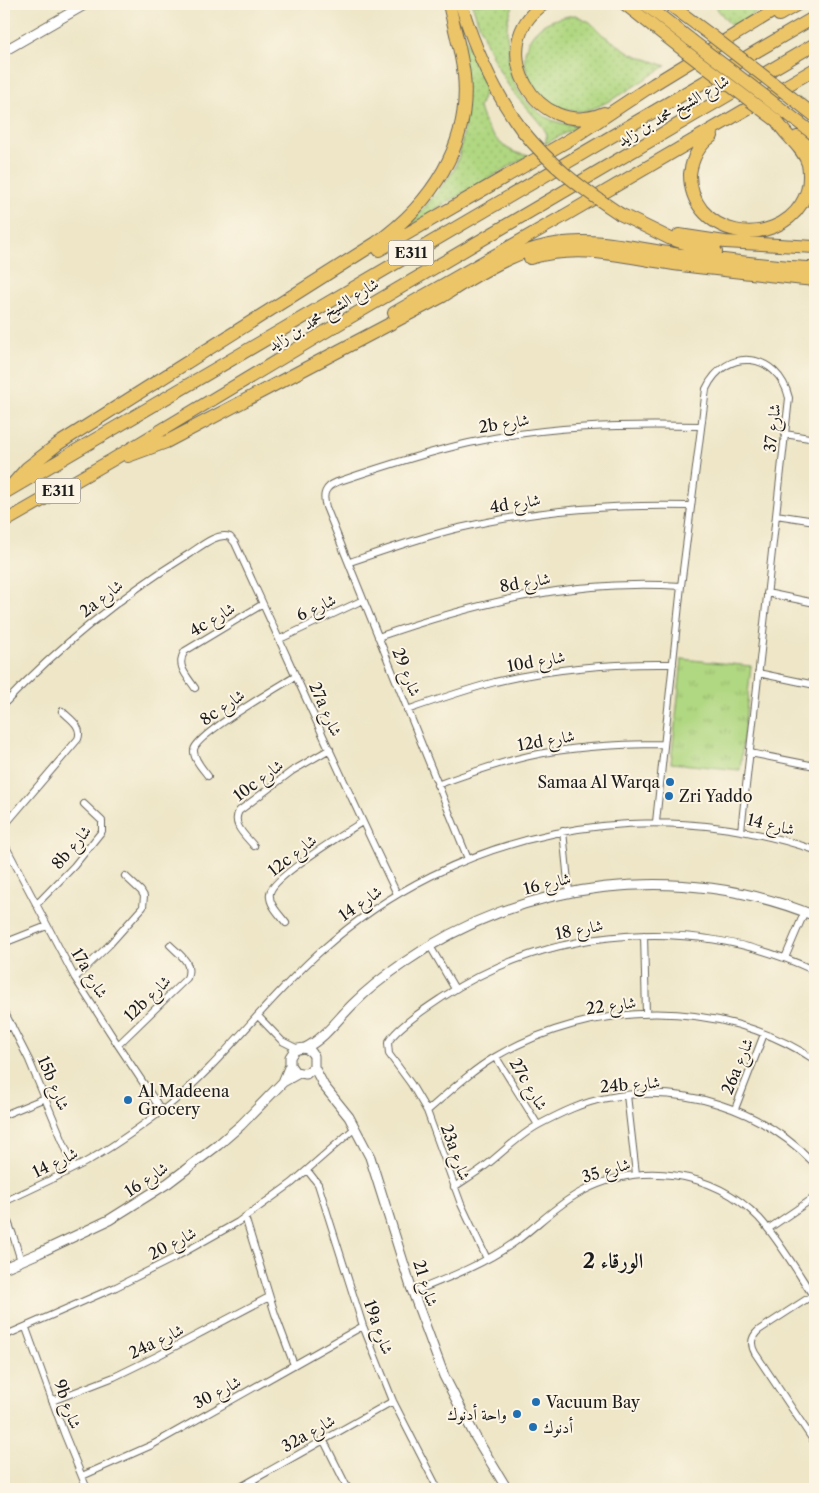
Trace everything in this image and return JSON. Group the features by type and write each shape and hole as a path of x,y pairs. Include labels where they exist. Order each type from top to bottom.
{"highway":[{"path":"6,492 27,468 48,451 393,231 418,208 442,176 452,155 459,133 464,99 462,64 449,4"},
{"path":"461,4 483,66 500,99 522,130 566,176 620,214 671,239 701,249 815,268"},
{"path":"544,4 535,11 523,27 518,42 517,58 520,74 527,88 543,106 565,116 578,118 591,117 608,111 783,5"},
{"path":"614,4 636,19 648,21"},
{"path":"625,4 688,46 781,116 815,135"},
{"path":"645,4 688,46"},
{"path":"669,4 815,116"},
{"path":"677,4 699,22 712,36"},
{"path":"569,160 589,137 663,87 798,4"},
{"name":"شارع الشيخ محمد بن زايد","path":"6,492 815,17"},
{"name":"شارع الشيخ محمد بن زايد","path":"4,522 815,44"},
{"path":"332,354 426,294 561,218 815,69"},
{"path":"287,300 333,277 574,137 654,84"},
{"path":"729,120 707,139 699,149 692,166 691,184 696,200 709,217 728,228 748,233 768,230 786,223 800,211 809,192 810,170 805,157 781,116"},
{"path":"781,116 815,152"},
{"path":"643,225 678,235 725,242 815,248"},
{"path":"112,460 134,455 161,444 443,296 471,279 519,254 536,248 570,242 607,242 693,256 782,267 815,268"},
{"path":"443,296 522,261 539,256 570,252 606,252 684,265 815,280"}],"street":[{"path":"4,51 86,4"},
{"name":"شارع 37","path":"656,822 681,586 706,389 717,371 725,365 735,361 756,360 766,364 782,378 789,398 741,831"},
{"name":"2b شارع","path":"324,494 326,488 331,484 382,467 441,450 498,438 594,426 700,426"},
{"path":"785,434 815,439"},
{"name":"شارع 29","path":"324,494 326,507 350,562 407,710 468,858"},
{"name":"4d شارع","path":"350,562 422,538 524,515 631,505 691,506"},
{"path":"776,515 815,521"},
{"name":"2a شارع","path":"4,704 53,656 113,605 161,571 200,547 222,536 230,537"},
{"name":"27a شارع","path":"230,537 235,543 280,639 396,894"},
{"name":"8d شارع","path":"378,637 461,610 536,594 624,585 681,586"},
{"path":"767,593 815,603"},
{"name":"شارع 6","path":"280,639 364,600"},
{"name":"4c شارع","path":"195,688 181,666 180,661 185,651 263,604"},
{"name":"10d شارع","path":"407,710 494,683 546,672 615,664 673,664"},
{"path":"758,673 815,684"},
{"name":"8c شارع","path":"208,776 195,757 194,750 197,742 235,714 296,676"},
{"path":"4,826 78,739 80,730 62,711"},
{"name":"12d شارع","path":"437,785 504,762 557,751 610,745 664,744"},
{"name":"10c شارع","path":"254,846 237,825 236,815 239,811 292,771 330,749"},
{"path":"750,753 815,766"},
{"name":"8b شارع","path":"36,904 74,866 102,831 102,821 84,804"},
{"name":"12c شارع","path":"286,923 271,902 270,896 274,885 362,822"},
{"name":"شارع 14","path":"4,1202 93,1158 162,1111 215,1063 293,977 322,950 358,920 396,894 431,874 468,858 498,848 560,832 608,825 656,822 741,831 815,850"},
{"path":"560,832 572,892"},
{"name":"17a شارع","path":"4,843 76,978 162,1111"},
{"path":"76,978 143,907 144,896 125,876"},
{"name":"شارع 16","path":"302,1049 323,1036 371,988 428,947 449,934 496,914 536,900 572,892 630,885 692,886 751,896 815,916"},
{"path":"785,958 802,911"},
{"path":"4,943 47,926"},
{"path":"644,935 646,1014"},
{"name":"شارع 18","path":"392,1059 387,1048 390,1038 455,989 500,966 553,948 591,939 644,935 692,936 715,939 762,950 815,971"},
{"name":"12b شارع","path":"118,1045 187,978 189,967 187,962 170,945"},
{"path":"428,947 455,989"},
{"name":"15b شارع","path":"4,1011 45,1098 74,1168"},
{"name":"شارع 22","path":"427,1111 468,1076 496,1057 536,1037 565,1027 602,1018 646,1014 676,1014 706,1018 735,1024 764,1034 787,1043 815,1060"},
{"path":"257,1018 282,1041 309,1050 314,1056 314,1067 303,1074 295,1072 282,1041"},
{"path":"4,1029 12,1026"},
{"name":"26a شارع","path":"735,1109 764,1034"},
{"name":"شارع 16","path":"314,1056 323,1036"},
{"path":"290,1061 294,1051 302,1049"},
{"name":"27c شارع","path":"496,1057 538,1125"},
{"name":"23a شارع","path":"392,1059 411,1084 427,1111 454,1187 487,1259"},
{"name":"شارع 16","path":"4,1268 115,1217 168,1183 218,1145 257,1110 283,1082 290,1061"},
{"name":"شارع 21","path":"314,1067 324,1086 341,1106 357,1130 376,1172 412,1289 444,1376 475,1436 507,1489"},
{"name":"شارع 16","path":"283,1082 303,1074"},
{"name":"شارع 21","path":"303,1074 324,1086"},
{"name":"24b شارع","path":"454,1187 476,1173 538,1125 582,1104 627,1095 673,1094 714,1102 735,1109 791,1141 815,1164"},
{"path":"627,1095 636,1174"},
{"path":"4,1115 45,1098"},
{"name":"شارع 20","path":"4,1336 26,1328 138,1276 210,1238 245,1217 307,1170 336,1144 357,1130"},
{"name":"19a شارع","path":"307,1170 318,1184 363,1326 392,1400 438,1489"},
{"name":"شارع 35","path":"412,1289 438,1281 487,1259 515,1242 564,1202 580,1192 598,1184 636,1174 667,1174 683,1176 713,1186 744,1205 768,1229 814,1297"},
{"path":"768,1229 815,1197"},
{"path":"4,1211 23,1260"},
{"path":"245,1217 269,1297 294,1365"},
{"name":"24a شارع","path":"52,1401 114,1377 159,1356 269,1297"},
{"path":"814,1297 759,1330 754,1335 752,1347 815,1443"},
{"name":"شارع 30","path":"82,1476 152,1445 363,1326"},
{"name":"9b شارع","path":"26,1328 52,1401 87,1489"},
{"name":"32a شارع","path":"237,1489 392,1400"},
{"path":"323,1439 348,1489"},
{"path":"252,1481 257,1489"}],"green space":[{"path":"472,4 514,4 507,23 507,33 510,71 518,89 530,105 547,118 566,124 582,124 545,144 547,134 544,128 513,92 494,61"},
{"path":"713,4 771,4 732,27"},
{"path":"454,11 486,88 479,107 486,124 497,140 504,146 520,154 529,155 434,210 401,232 444,184 454,170 459,156 464,131"},
{"path":"575,15 590,22 603,35 632,54 666,66 612,99 591,109 582,111 567,110 554,104 542,96 532,84 526,72 524,58 527,44 536,31 544,24"},
{"path":"682,659 751,666 740,770 671,763"}],"place":[{"name":"Samaa Al Warqa","path":"670,782"},
{"name":"Zri Yaddo","path":"669,796"},
{"name":"Al Madeena Grocery","path":"128,1100"},
{"name":"Vacuum Bay","path":"536,1402"},
{"name":"واحة أدنوك","path":"517,1414"},
{"name":"أدنوك","path":"533,1427"}],"district":[{"name":"الورقاء 2","path":"613,1261"}]}
